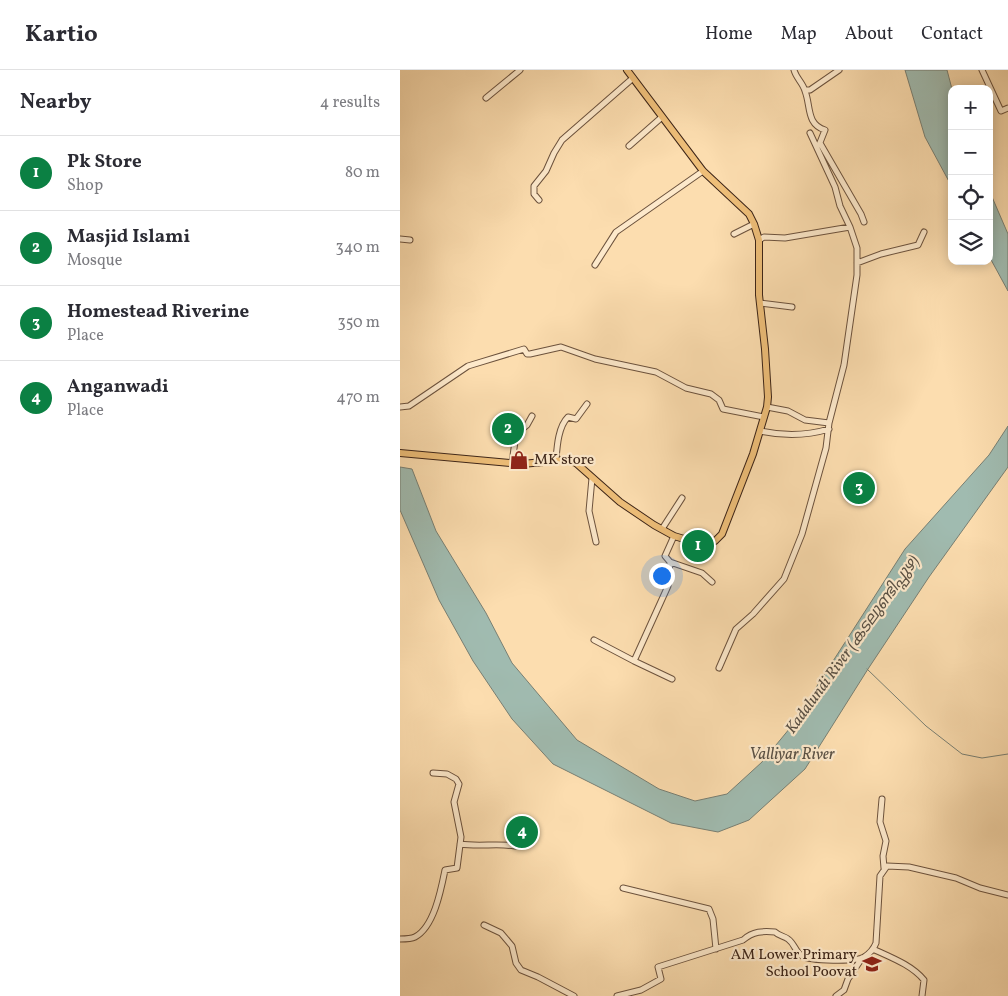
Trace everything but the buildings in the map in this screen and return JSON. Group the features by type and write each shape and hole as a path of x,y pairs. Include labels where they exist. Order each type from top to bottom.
{"main road":[{"path":"400,453 522,464 564,460 576,464 639,516 674,536 702,544 715,541 722,534 750,463 767,407 768,397 760,303 758,240 754,224 742,206 703,171 627,70"}],"street":[{"path":"486,98 520,70"},
{"path":"719,668 736,629 753,614 784,579 802,534 826,448 829,426 844,364 857,275 857,248 819,145 825,130 817,128 812,121 805,90 794,70"},
{"path":"805,90 810,90 839,70"},
{"path":"982,70 1002,111 1008,108"},
{"path":"539,200 534,194 534,186 546,171 562,140 633,78"},
{"path":"628,146 662,116"},
{"path":"810,133 861,214 864,222"},
{"path":"596,265 616,232 703,171"},
{"path":"734,234 754,224"},
{"path":"758,240 764,237 785,238 850,226"},
{"path":"857,263 881,254 918,245 924,232"},
{"path":"400,239 410,240"},
{"path":"760,303 792,307"},
{"path":"400,407 409,406 468,366 524,350 527,354 530,354 561,347 595,359 656,372 686,388 711,394 719,400 722,409 764,418"},
{"path":"556,460 557,445 563,422 568,417 576,419 587,404"},
{"path":"767,407 788,411 805,420 829,426"},
{"path":"512,463 516,434 527,424 532,416"},
{"path":"760,431 778,435 795,435 816,432 829,426"},
{"path":"592,478 589,511 596,542"},
{"path":"662,529 682,498"},
{"path":"674,536 665,556 670,562 702,573 712,582"},
{"path":"634,661 668,586 670,562"},
{"path":"661,579 664,580 669,575"},
{"path":"594,640 672,679"},
{"path":"400,940 413,938 426,928 440,895 445,870 457,868 461,837 454,802 459,784 456,779 447,774 433,773"},
{"path":"836,996 844,990 848,979 862,958 873,949 876,943 880,876 884,868 883,856 886,841 880,822 882,799"},
{"path":"460,844 516,846"},
{"path":"884,868 894,866 910,867 947,876 980,888 1008,895"},
{"path":"622,888 709,909 712,913 716,949"},
{"path":"484,925 501,933 512,946 516,963 521,970 574,996"},
{"path":"617,996 641,990 661,979 658,967 743,940 754,932 775,932 779,936 787,938 804,958 862,958"},
{"path":"873,949 920,975 924,980 922,996"}],"water":[{"path":"905,70 947,70 951,85 948,85 948,180 925,137"},
{"path":"993,199 1008,234 1008,291 993,263"},
{"name":"Valliyar River","path":"1008,426 1008,467 929,577 805,769 749,820 718,832 671,823 553,764 512,719 473,661 439,600 400,510 400,467 412,469 436,531 486,613 512,663 577,740 659,789 695,801 727,794 762,762 790,728 905,549 989,455"}],"waterway":[{"path":"867,669 926,726 962,754 982,758 1008,754"}],"place":[{"name":"Masjid Islami","path":"508,429"},
{"name":"MK store","path":"519,460"},
{"name":"Homestead Riverine","path":"859,488"},
{"name":"Pk Store","path":"698,546"},
{"name":"Anganwadi","path":"522,832"},
{"name":"AM Lower Primary School Poovat","path":"872,964"}],"water label":[{"name":"Kadalundi River (കടലുണ്ടിപ്പുഴ)","path":"853,645"}]}
